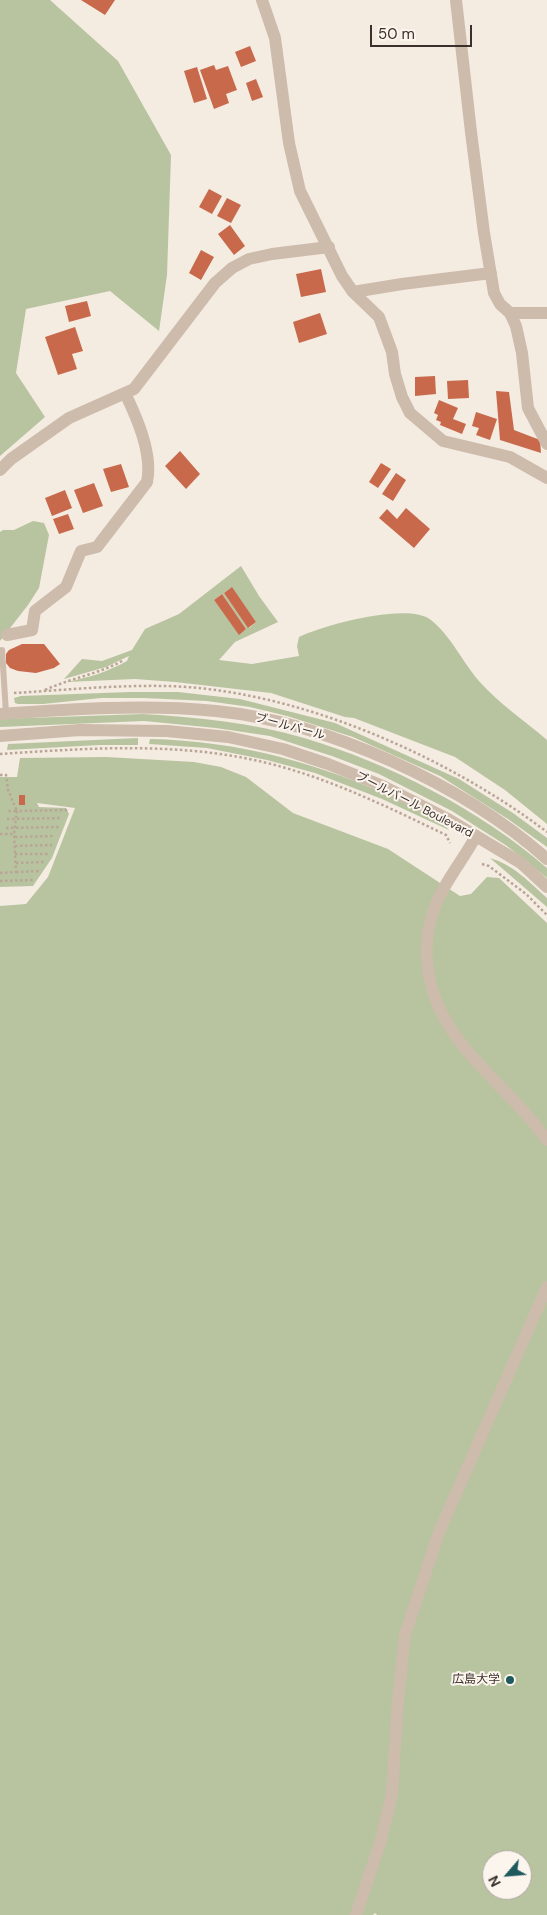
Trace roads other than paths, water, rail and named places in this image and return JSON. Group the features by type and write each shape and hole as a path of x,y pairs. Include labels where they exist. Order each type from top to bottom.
{"street":[{"path":"262,0 275,38 289,143 300,191 342,276 353,292 379,317 392,352 395,374 402,397 410,413 424,427 443,441 510,457 547,478"},
{"path":"456,0 471,132 494,293 500,304 510,313 516,326 522,353 528,408 547,444"},
{"path":"0,470 11,459 69,418 134,389 215,283 232,268 249,259 272,254 329,248"},
{"path":"353,292 491,273"},
{"path":"510,313 547,313"},
{"path":"7,635 32,630 35,611 66,587 81,552 97,547 147,482 149,471 141,431 125,393"},
{"name":"ブールバール","path":"3,714 135,707 218,712 274,721 356,747 405,768 455,793 493,817 547,859"},
{"name":"ブールバール Boulevard","path":"0,736 80,730 168,731 228,737 283,749 328,764 383,786 446,818 521,863 547,887"},
{"path":"476,836 448,882 432,914 427,953 427,968 432,991 443,1019 452,1034 514,1100 547,1140"},
{"path":"356,1915 380,1844 392,1794 398,1700 406,1635 439,1532 547,1287"}],"lane":[{"path":"2,650 5,694 3,714"}],"place":[{"name":"広島大学","path":"510,1680"}]}
